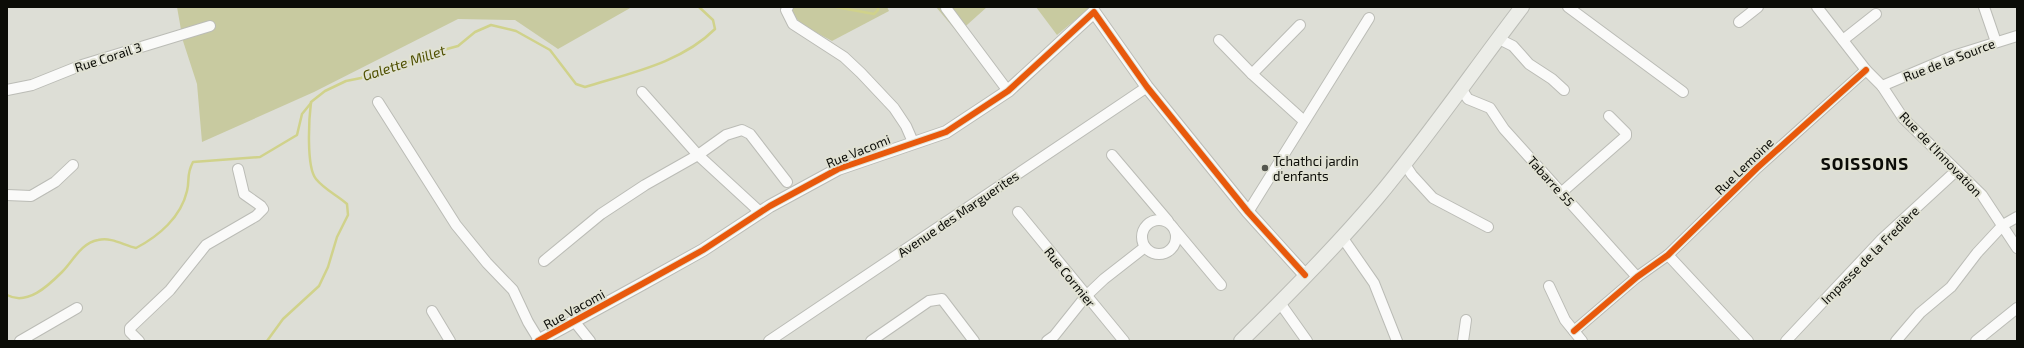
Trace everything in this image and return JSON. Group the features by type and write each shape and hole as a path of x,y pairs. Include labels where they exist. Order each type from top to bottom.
{"main road":[{"path":"1241,341 1280,303 1377,198 1462,90 1522,7"}],"street":[{"path":"788,7 786,10 793,24 844,57 894,108 906,126 913,142"},
{"path":"1568,7 1682,92"},
{"path":"1739,22 1758,7"},
{"name":"Rue de l'Innovation","path":"1817,7 1866,70 1882,86 1903,118 1982,195 2017,248"},
{"path":"1984,7 1996,42"},
{"path":"946,8 1008,91"},
{"name":"Rue Vacomi","path":"538,341 703,250 760,212 838,169 913,142 946,132 1008,91 1094,12 1147,87"},
{"path":"1843,40 1876,14"},
{"path":"1248,212 1369,18"},
{"path":"1252,74 1300,25"},
{"name":"Rue Corail 3","path":"7,90 32,85 82,65 210,26"},
{"name":"Rue de la Source","path":"1882,86 1953,56 2017,36"},
{"path":"1499,39 1513,46 1529,64 1552,79 1564,90"},
{"path":"1219,40 1252,74 1304,121"},
{"name":"Rue Lemoine","path":"1574,331 1637,277 1668,255 1757,168 1866,70"},
{"path":"1147,87 1248,212 1305,276"},
{"name":"Avenue des Marguerites","path":"769,341 1147,87"},
{"name":"Tabarre 55","path":"1462,90 1468,100 1490,108 1504,129 1562,192 1593,230 1637,277"},
{"path":"642,92 698,155 760,212"},
{"path":"378,102 456,225 487,263 513,290 538,341"},
{"path":"1562,192 1626,136 1626,133 1609,116"},
{"path":"544,261 618,202 698,155 726,135 742,130 750,134 787,182"},
{"path":"1112,155 1221,285"},
{"path":"1404,163 1412,175 1433,198 1488,227"},
{"path":"7,195 31,196 55,182 73,165"},
{"path":"139,341 130,332 130,328 170,290 206,245 256,216 263,209 244,194 238,169"},
{"name":"Impasse de la Fredière","path":"1786,341 1881,240 1956,171"},
{"path":"1156,207 1150,223 1142,233 1142,241 1145,247 1158,254 1165,252 1170,248 1175,240 1175,230"},
{"name":"Rue Cormier","path":"1018,212 1124,341"},
{"path":"1896,341 1920,313 1951,287 1977,253 2003,225 2017,217"},
{"path":"1150,223 1157,221 1168,221"},
{"path":"1342,237 1374,283 1397,341"},
{"path":"1170,248 1188,246"},
{"path":"1047,341 1054,336 1086,296 1124,262 1145,247"},
{"path":"1668,255 1748,341"},
{"path":"1549,286 1565,320 1582,341"},
{"path":"871,341 930,301 942,299 974,341"},
{"path":"1280,303 1307,341"},
{"path":"20,341 77,308"},
{"path":"1976,341 2017,308"},
{"path":"432,312 450,341"},
{"path":"1463,341 1466,320"},
{"path":"574,321 590,341"}],"green space":[{"path":"177,7 632,7 558,49 515,20 458,19 314,92 202,142 197,84 183,41"},
{"path":"787,7 887,7 889,11 832,41 802,25"},
{"path":"936,7 987,7 958,33"},
{"path":"1036,7 1091,7 1057,35"}],"waterway":[{"name":"Galette Millet","path":"267,341 283,319 319,286 328,267 337,237 348,215 347,204 316,179 313,173 309,154 311,102 325,91 346,81 361,78 381,69 404,64 432,53 458,46 475,32 491,25 516,31 550,50 576,84 585,87 654,66 671,59 701,41 715,29 713,20 699,7"},
{"name":"Galette Millet","path":"836,7 874,14 878,10 878,7"},
{"path":"7,295 15,298 22,298 37,293 66,268 82,249 92,242 103,239 136,248 153,238 168,225 180,209 187,191 189,174 193,162 260,157 297,135 302,114 311,103"}],"cycle path":[{"path":"538,341 703,250 770,206 838,169 946,132 1008,91 1094,12 1147,87 1248,212 1305,275"},
{"path":"1574,331 1637,277 1668,255 1757,168 1866,70"}],"place":[{"name":"Tchathci jardin d'enfants","path":"1265,168"}],"district":[{"name":"SOISSONS","path":"1865,164"}]}
